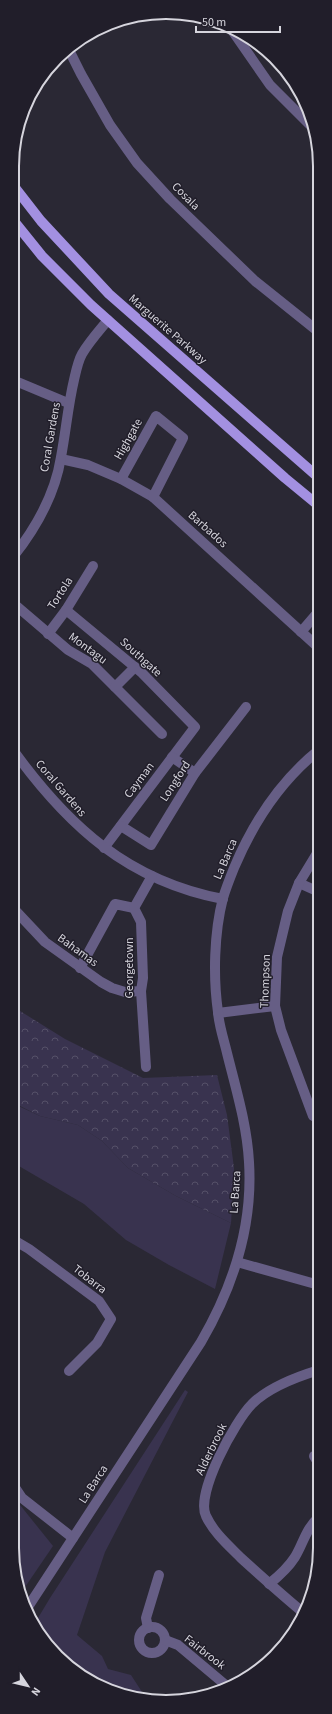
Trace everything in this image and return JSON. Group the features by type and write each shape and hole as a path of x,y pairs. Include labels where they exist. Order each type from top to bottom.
{"main road":[{"name":"Marguerite Parkway","path":"19,193 41,221 109,294 313,473"},
{"path":"19,227 42,256 108,320 285,478 313,501"}],"street":[{"path":"237,37 270,85 306,120"},
{"name":"Cosala","path":"71,54 110,125 137,163 170,199 255,281 313,327"},
{"name":"Coral Gardens","path":"19,549 37,523 55,484 61,459 68,403 76,370 82,354 108,320"},
{"path":"19,383 68,403"},
{"name":"Highgate","path":"121,479 156,416 183,438 153,497"},
{"name":"Barbados","path":"61,459 88,465 121,479 153,497 313,643"},
{"name":"Tortola","path":"48,634 66,610 93,566"},
{"name":"Montagu","path":"19,608 68,650 92,664 162,734"},
{"name":"Southgate","path":"66,610 134,667 195,727"},
{"path":"301,632 313,618"},
{"path":"115,687 134,667"},
{"name":"Longford","path":"121,826 151,845 196,773 246,707"},
{"name":"Cayman","path":"104,848 195,727"},
{"name":"La Barca","path":"30,1604 204,1336 217,1314 237,1262 245,1230 249,1164 246,1132 218,1014 216,975 217,937 223,899 245,842 267,805 292,775 313,756"},
{"name":"Coral Gardens","path":"19,757 62,810 79,828 104,848 120,859 152,876 202,894 223,899"},
{"path":"172,757 196,773"},
{"name":"Thompson","path":"313,860 299,883 288,911 277,957 275,1006 281,1030 313,1110"},
{"path":"80,968 115,904 134,908 152,876"},
{"path":"299,883 313,889"},
{"name":"Georgetown","path":"134,908 141,922 143,978 140,991 146,1067"},
{"name":"Bahamas","path":"19,914 45,942 80,968 112,988 126,992 140,991"},
{"path":"218,1014 275,1006"},
{"name":"Tobarra","path":"19,1243 98,1301 111,1319 97,1344 69,1371"},
{"path":"237,1262 313,1282"},
{"name":"Alderbrook","path":"300,1609 269,1584 214,1531 205,1515 206,1492 217,1461 237,1425 252,1404 294,1377 313,1372"},
{"path":"19,1494 22,1498 73,1538"},
{"path":"269,1584 283,1572 294,1557 309,1526 313,1522"},
{"name":"Fairbrook","path":"148,1628 146,1618 159,1575"},
{"name":"Fairbrook","path":"148,1628 159,1630 164,1636 164,1644 160,1650 152,1653 145,1651 139,1641 142,1633 148,1628"},
{"name":"Fairbrook","path":"164,1640 178,1645 224,1683"}],"green space":[{"path":"19,1010 65,1039 143,1078 217,1075 227,1115 234,1168 231,1223 176,1196 128,1168 102,1141 78,1125 40,1116 19,1106"},
{"path":"19,1106 40,1116 78,1125 102,1141 128,1168 176,1196 231,1223 215,1289 126,1240 84,1204 19,1166"},
{"path":"185,1390 188,1392 105,1552 77,1635 102,1656 108,1669 131,1675 144,1693 128,1690 101,1680 69,1659 55,1645 37,1619"},
{"path":"19,1504 53,1546 25,1588 19,1558"}]}
